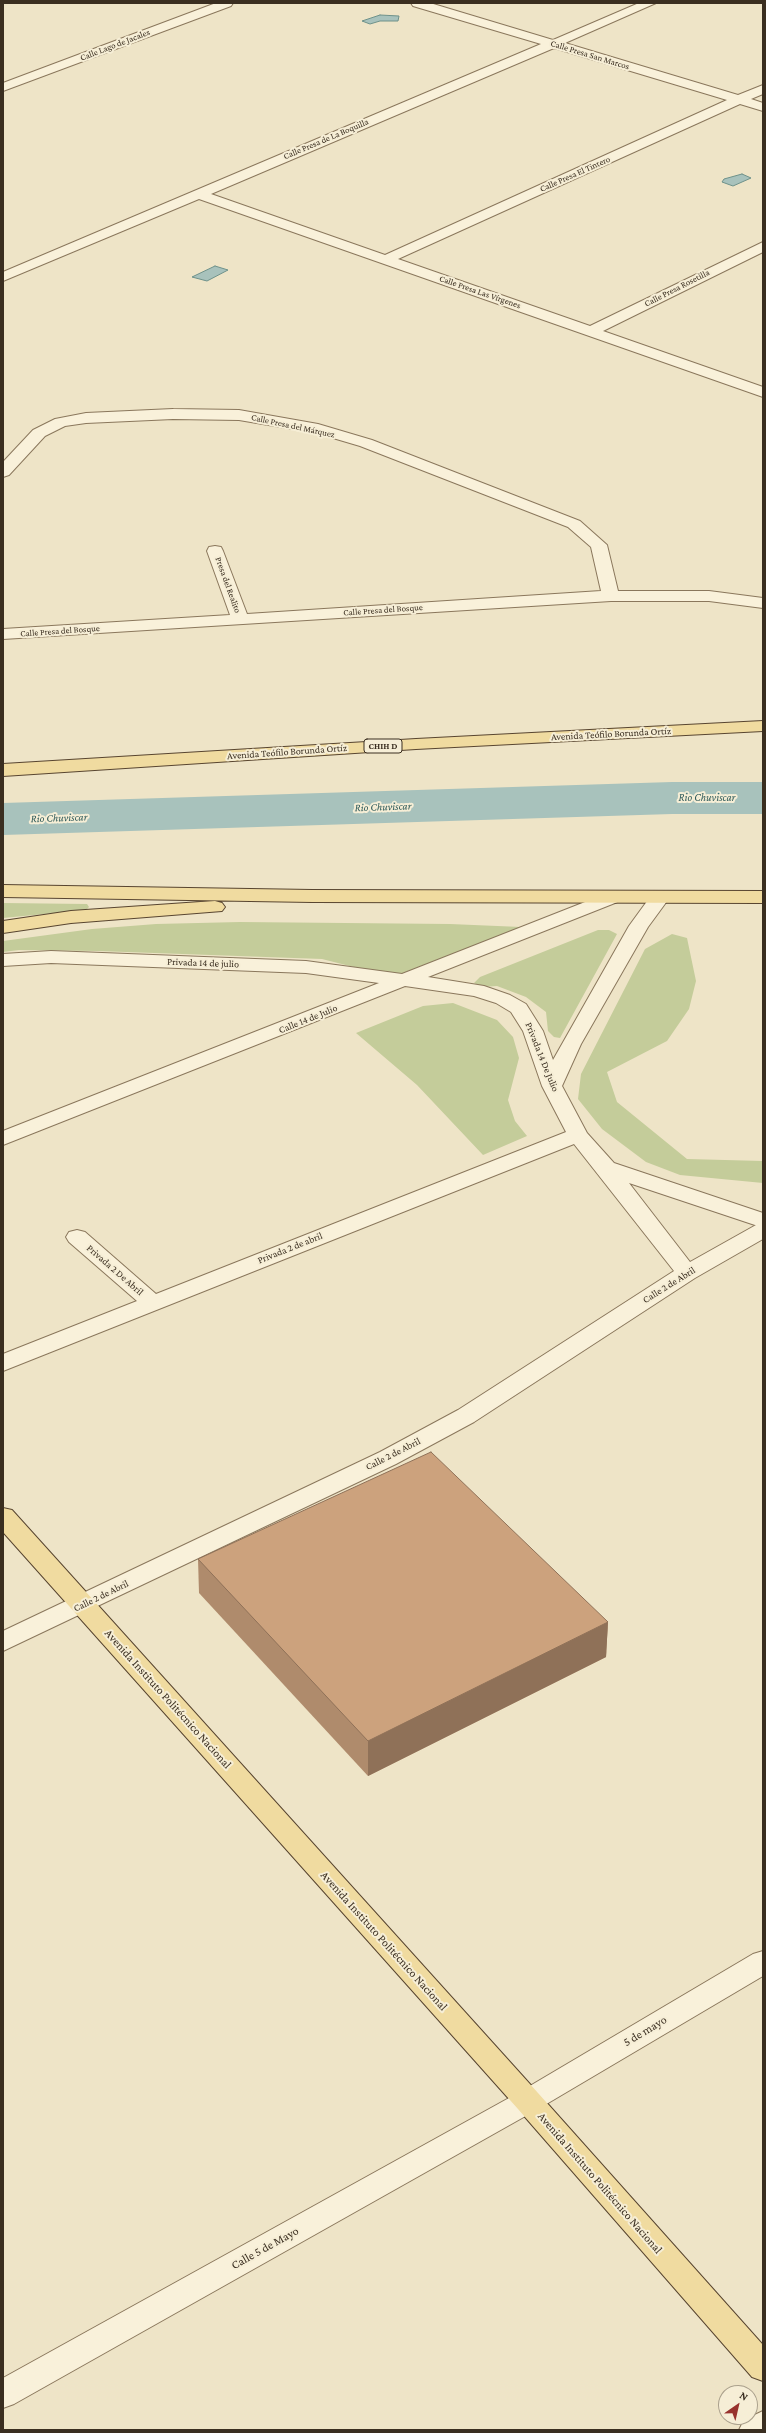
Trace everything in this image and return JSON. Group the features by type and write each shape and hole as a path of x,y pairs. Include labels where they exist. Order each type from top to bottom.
{"main road":[{"name":"Avenida Teófilo Borunda Ortíz","path":"3,770 416,744 763,726"},
{"path":"3,891 312,896 763,897"},
{"path":"3,927 72,918 203,908 312,896"},
{"name":"Avenida Instituto Politécnico Nacional","path":"3,1516 528,2101 763,2368"}],"street":[{"name":"Calle Lago de Jacales","path":"3,87 227,3"},
{"name":"Calle Presa San Marcos","path":"417,3 763,107"},
{"name":"Calle Presa de La Boquilla","path":"3,277 650,3"},
{"name":"Calle Presa El Tintero","path":"387,259 763,89"},
{"name":"Calle Presa Las Vírgenes","path":"196,194 387,259 763,392"},
{"name":"Calle Presa Rosetilla","path":"592,331 763,246"},
{"name":"Calle Presa del Márquez","path":"3,472 39,433 61,422 86,418 173,414 239,415 318,429 366,443 574,524 599,545 611,596"},
{"name":"Presa del Realito","path":"215,551 240,619"},
{"name":"Calle Presa del Bosque","path":"3,634 611,596 709,596 763,603"},
{"name":"Calle 14 de Julio","path":"3,1139 403,982 613,897"},
{"path":"552,1086 571,1044 639,926 660,897"},
{"name":"Privada 14 de julio","path":"3,960 51,957 306,967 403,982"},
{"name":"Privada 14 De Julio","path":"403,982 478,990 503,999 519,1008 533,1031 552,1086 578,1135 606,1168 687,1273"},
{"name":"Privada 2 de abril","path":"3,1363 578,1135"},
{"path":"606,1168 763,1220"},
{"name":"Calle 2 de Abril","path":"3,1642 381,1461 466,1416 687,1273 763,1230"},
{"name":"Privada 2 De Abril","path":"77,1237 154,1302"},
{"name":"5 de mayo","path":"528,2101 763,1962"},
{"name":"Calle 5 de Mayo","path":"3,2394 528,2101"},
{"path":"755,2430 763,2425"}],"green space":[{"path":"3,903 87,904 89,907 86,910 3,918"},
{"path":"240,922 450,924 521,927 393,977 322,959 98,951 19,950 3,952 3,941 92,929 156,924"},
{"path":"598,930 609,930 617,934 560,1038 554,1037 548,1031 546,1012 526,997 497,986 482,987 474,983 480,977"},
{"path":"672,934 687,938 696,981 689,1009 667,1041 607,1072 617,1102 687,1159 763,1161 763,1183 680,1175 646,1162 602,1129 578,1099 581,1074 645,949"},
{"path":"453,1003 497,1020 513,1037 519,1058 508,1100 515,1121 527,1136 483,1155 417,1085 356,1033 423,1006"}],"water":[{"path":"380,15 399,16 398,21 380,21 370,24 362,21"},
{"path":"742,174 751,178 733,186 722,182 724,179"},
{"path":"215,266 228,270 207,281 192,277"}],"building":[{"path":"431,1452 608,1622 368,1741 198,1559"}],"waterway":[{"name":"Rio Chuviscar","path":"3,819 51,816 672,798 763,798"}]}
